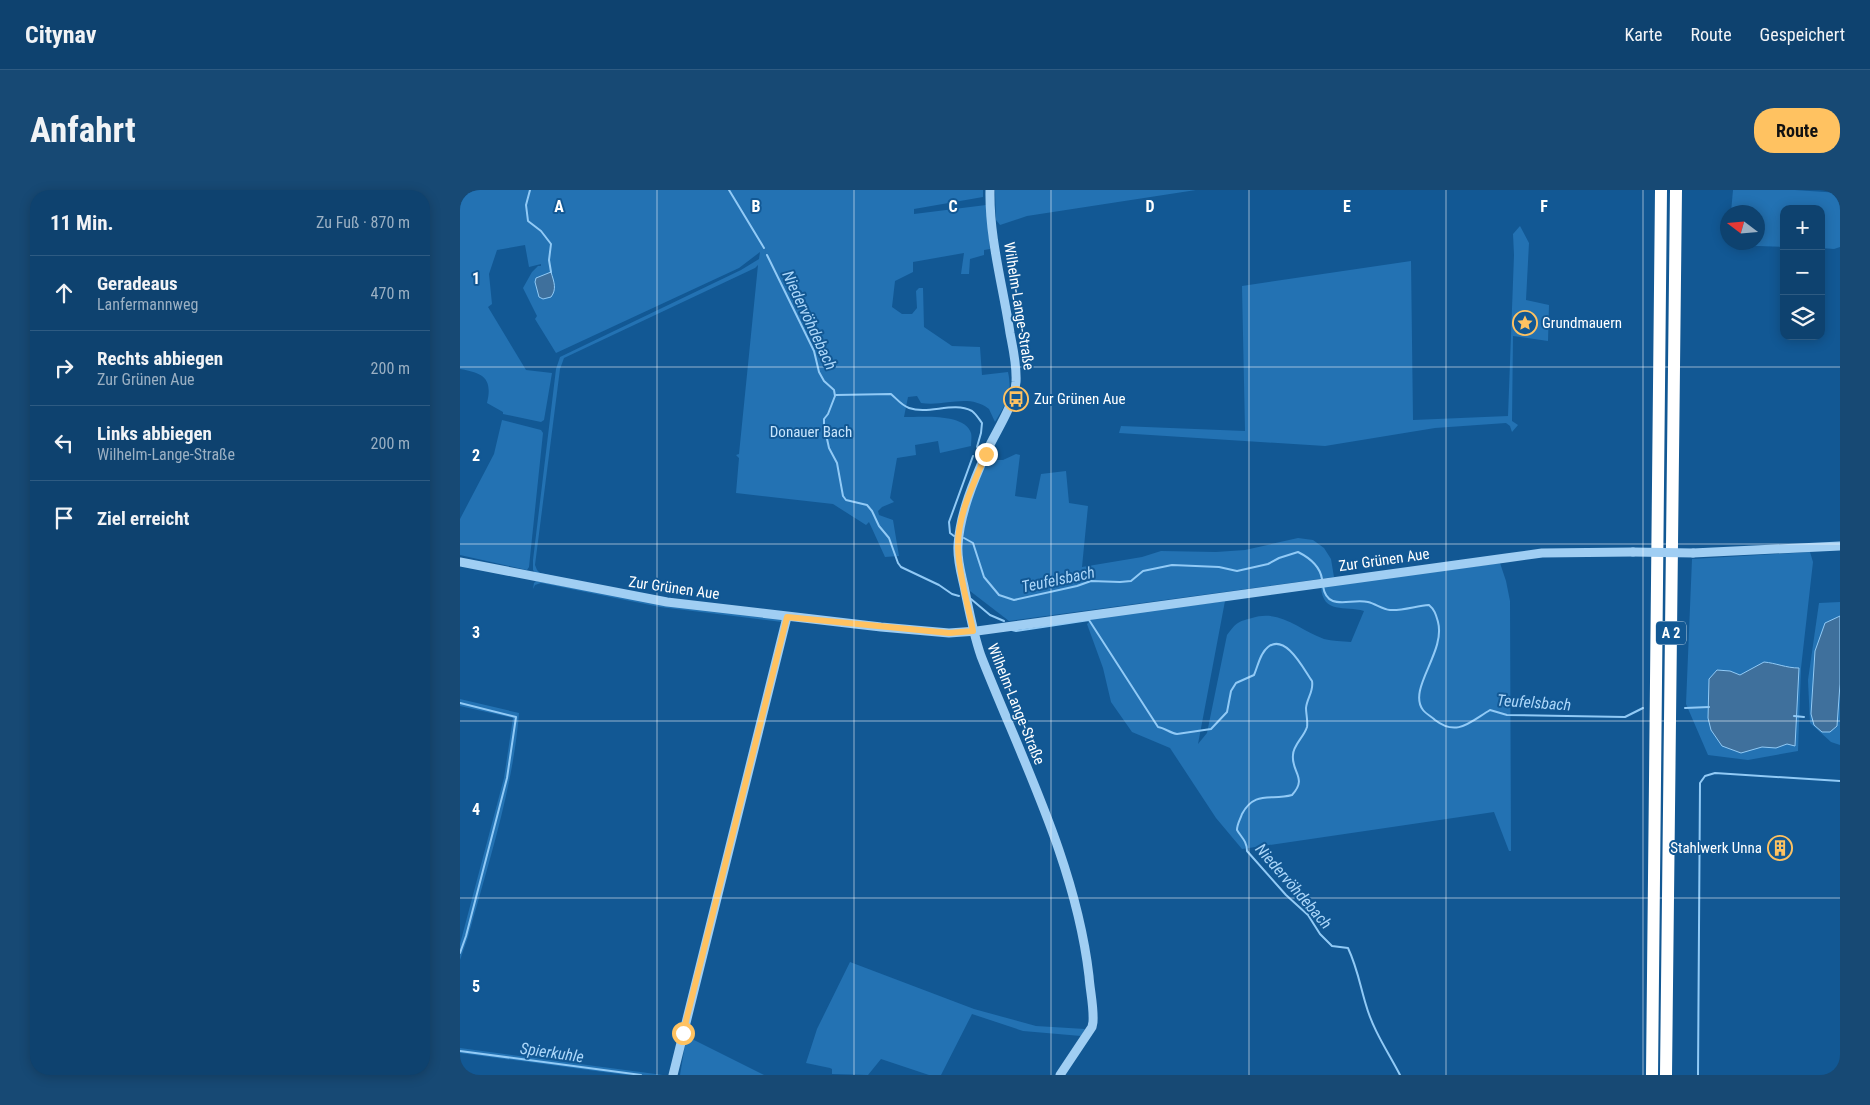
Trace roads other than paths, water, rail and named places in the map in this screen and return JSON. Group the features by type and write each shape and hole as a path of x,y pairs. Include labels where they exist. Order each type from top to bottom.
{"highway":[{"name":"A 2","path":"1652,1075 1661,190"},
{"name":"A 2","path":"1666,1075 1676,190"}],"street":[{"name":"Wilhelm-Lange-Straße","path":"990,190 991,216 1015,365 1016,382 1011,404 978,472 964,513 960,530 959,561 973,631 987,671 1050,828 1080,925 1087,962 1093,1022 1092,1027 1060,1075"},
{"name":"Zur Grünen Aue","path":"460,562 667,602 787,617 949,633 1542,554 1693,553 1840,546"},
{"path":"673,1075 787,617"}],"waterway":[{"path":"530,190 526,205 528,221 541,231 551,244 549,260 551,272"},
{"name":"Niedervöhdebach","path":"729,190 764,248"},
{"name":"Niedervöhdebach","path":"767,255 814,351 819,372 824,381 834,390 835,396 824,419 824,425 829,448 837,463 843,496 846,500 867,505 872,511 879,526 889,538 901,567 959,596"},
{"name":"Teufelsbach","path":"836,395 891,394 904,405 917,410 965,408 972,411 982,423 977,447"},
{"name":"Teufelsbach","path":"954,536 950,533 949,522 973,456"},
{"name":"Teufelsbach","path":"964,538 973,543 984,577 999,595 1014,600 1077,586 1091,581 1131,581 1143,571 1172,565 1219,567 1237,571 1268,564 1298,552 1314,563 1322,579"},
{"name":"Teufelsbach","path":"1323,586 1325,594 1334,601 1368,602 1390,610 1429,605 1431,607 1437,617 1439,634 1433,657 1423,681 1419,701 1423,710 1443,725 1450,727 1463,726 1490,710 1507,715 1625,717 1643,708"},
{"name":"Niedervöhdebach","path":"971,599 990,615 1004,621"},
{"name":"Niedervöhdebach","path":"1012,630 1016,631 1089,620 1158,727 1177,734 1211,729 1227,712 1231,691 1236,683 1254,675 1261,656 1268,647 1275,644 1281,645 1294,655 1312,681 1306,708 1307,727 1293,751 1293,761 1299,784 1292,795 1258,799 1252,802 1242,814 1237,830 1245,842 1247,851 1286,895 1308,915 1320,934 1332,946 1348,948 1373,1023 1400,1075"},
{"name":"Spierkuhle","path":"460,703 516,717 507,778 460,953"},
{"name":"Teufelsbach","path":"1685,708 1709,707"},
{"name":"Teufelsbach","path":"1794,716 1804,717"},
{"path":"1698,1075 1700,783 1705,776 1715,773 1840,781"},
{"name":"Spierkuhle","path":"460,1051 641,1075"}],"place":[{"name":"Grundmauern","path":"1525,323"},
{"name":"Zur Grünen Aue","path":"1016,399"},
{"name":"Stahlwerk Unna","path":"1780,848"}],"park label":[{"name":"Donauer Bach","path":"811,432"}]}
